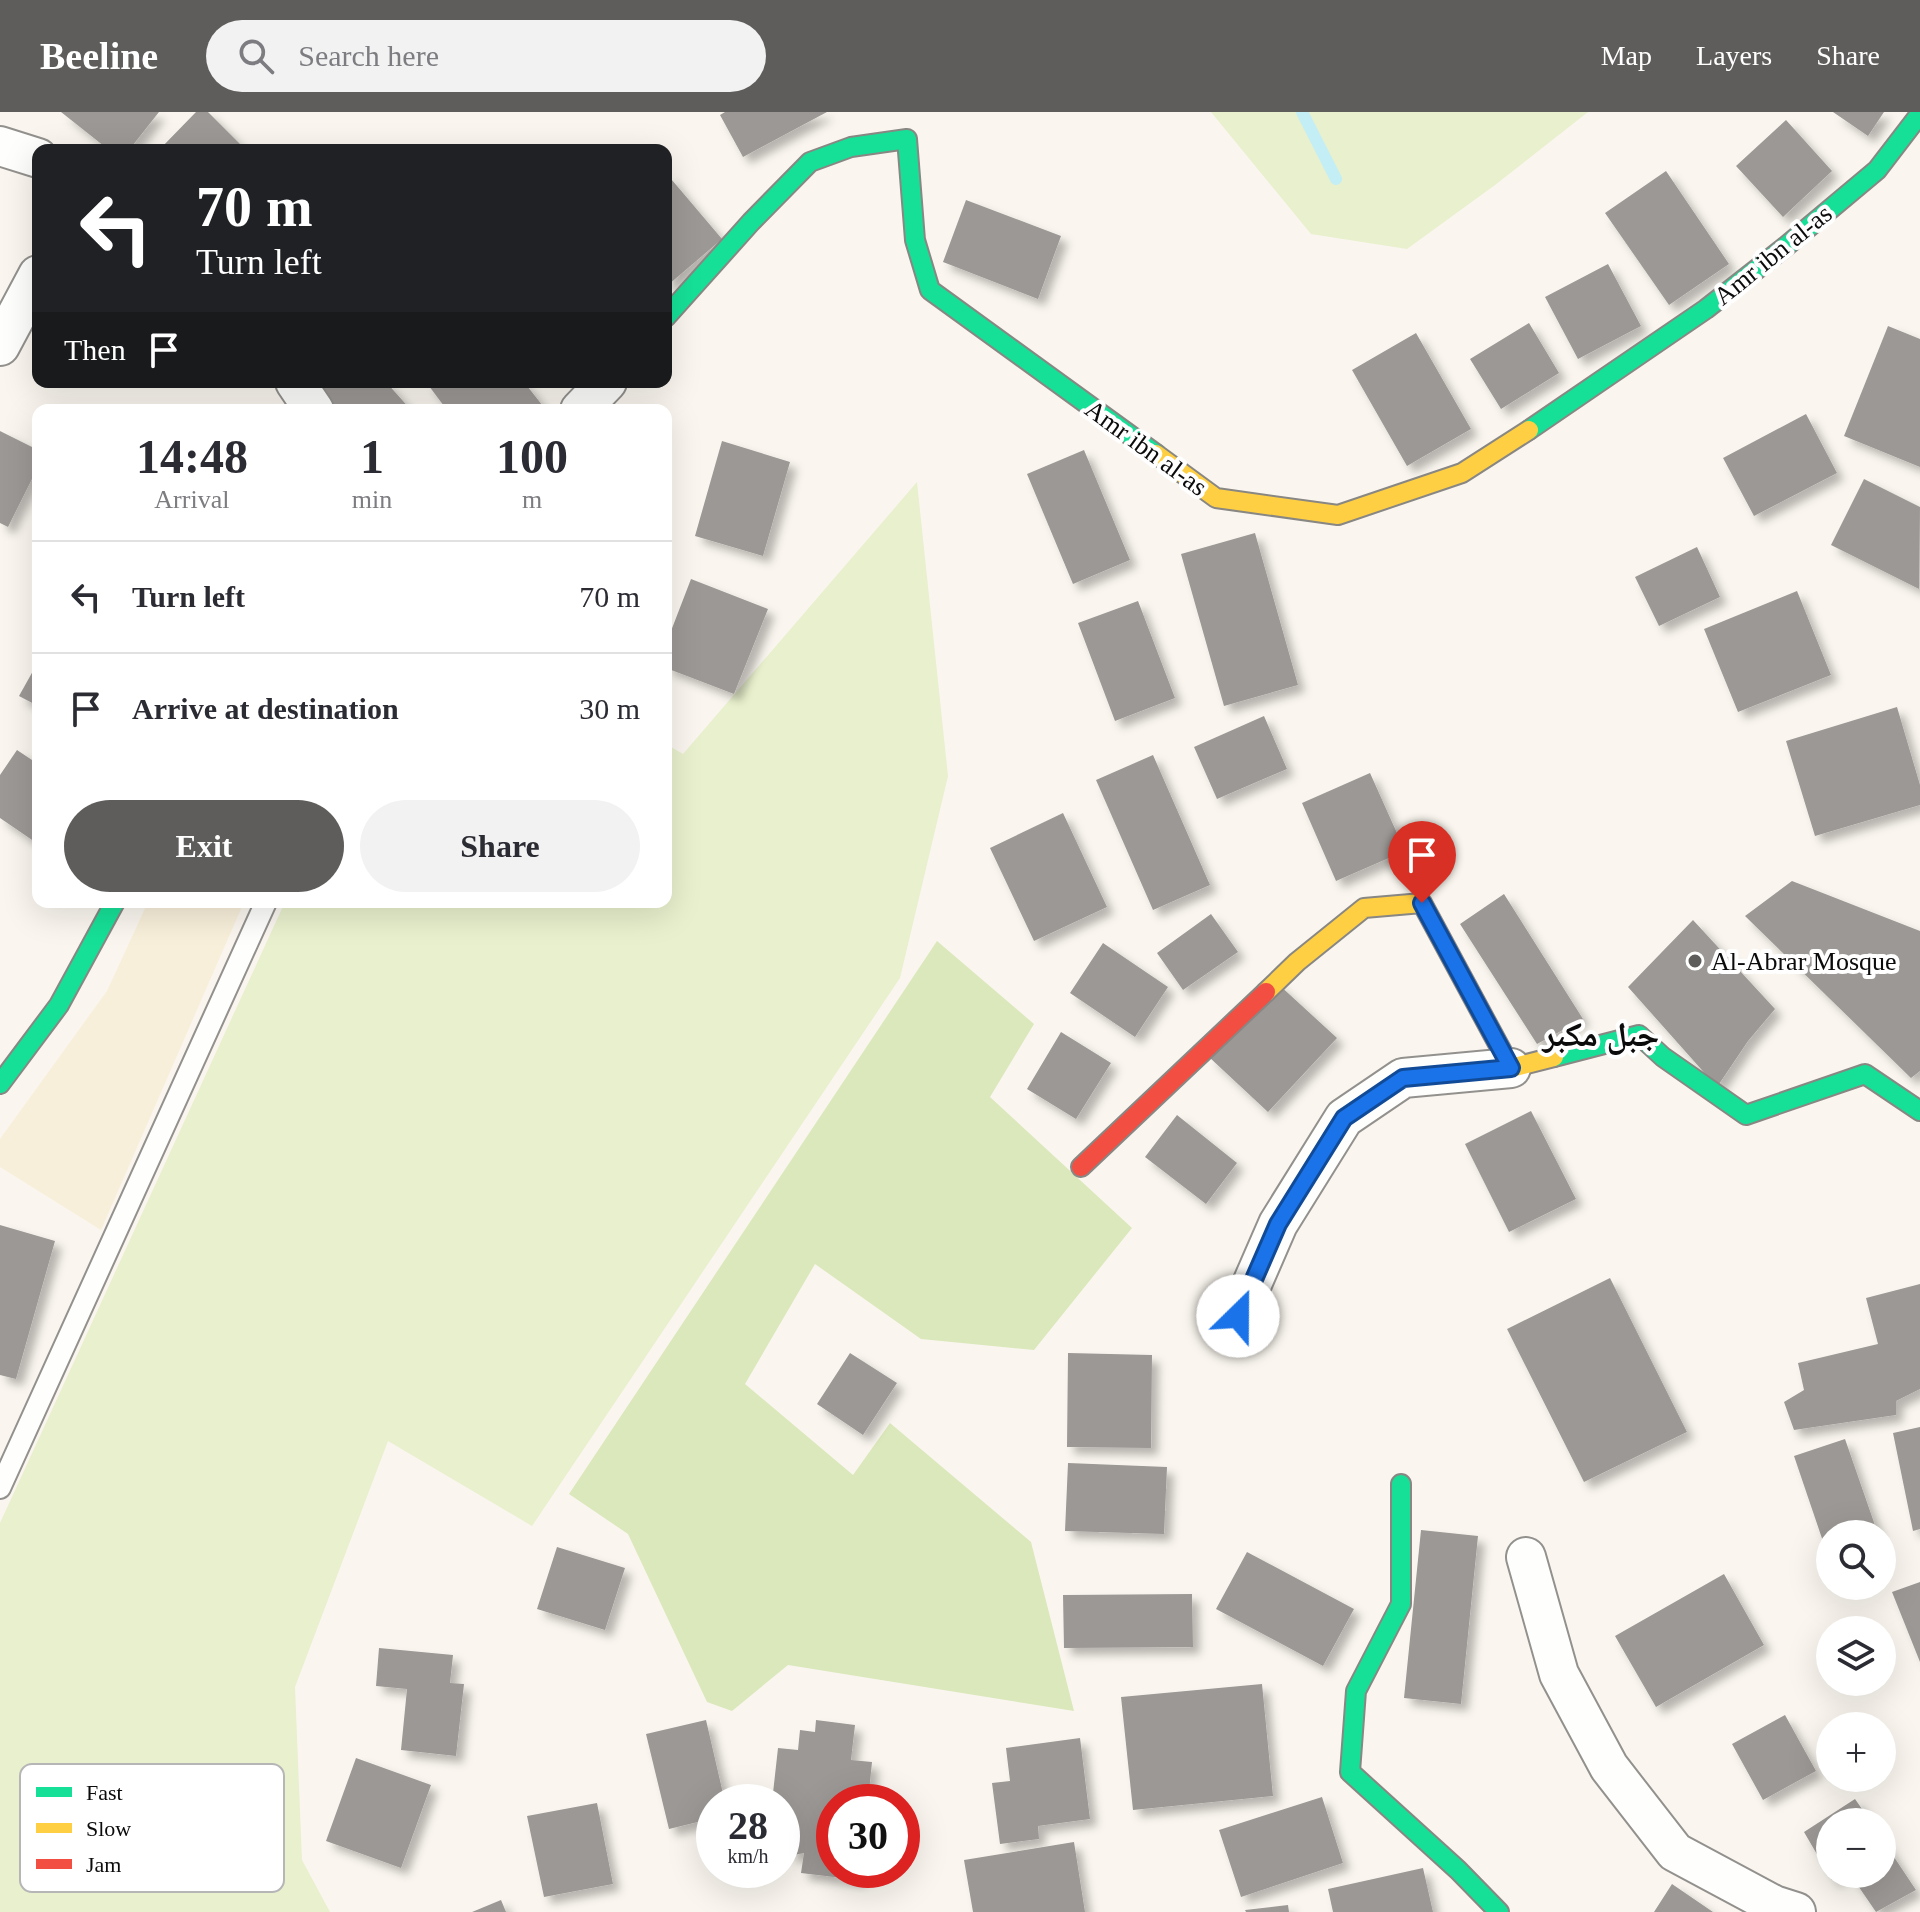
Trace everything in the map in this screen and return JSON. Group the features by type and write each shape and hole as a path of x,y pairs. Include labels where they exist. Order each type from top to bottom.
{"street":[{"name":"Amr ibn al-as","path":"672,310 810,162 904,125 915,240 930,290 1216,498 1338,515 1462,473 1561,410 1706,309 1785,247 1877,170 1920,114"},
{"path":"0,146 32,156"},
{"path":"0,346 32,286"},
{"path":"586,404 601,388"},
{"path":"1081,1167 1297,962 1364,908 1422,903 1511,1068"},
{"path":"0,1084 59,1005 112,908"},
{"path":"1238,1316 1278,1224 1344,1118 1403,1078 1511,1068 1639,1035 1663,1057 1746,1115 1865,1074 1920,1111"},
{"path":"1401,1484 1401,1604 1356,1691 1350,1772 1458,1870 1499,1912"},
{"path":"1526,1557 1559,1674 1609,1767 1675,1852 1774,1905 1796,1912"}],"lane":[{"path":"0,1488 263,908"}],"shaded area":[{"path":"145,908 241,908 101,1230 0,1167 0,1139 107,991"}],"green space":[{"path":"1211,112 1588,112 1407,249 1311,234"},
{"path":"917,482 948,776 900,978 532,1526 388,1441 295,1687 302,1860 330,1912 0,1912 0,1523 282,908 672,908 672,748 683,754"},
{"path":"937,941 1034,1024 990,1097 1132,1228 1034,1350 921,1339 815,1264 745,1384 853,1475 890,1423 1031,1542 1074,1711 788,1665 732,1711 707,1702 628,1534 569,1494"}],"building":[{"path":"61,112 159,112 134,144 101,144"},
{"path":"196,112 208,112 240,144 165,144"},
{"path":"725,112 827,112 743,157 720,115"},
{"path":"1833,112 1884,112 1868,136"},
{"path":"1786,120 1832,171 1783,217 1736,166"},
{"path":"1666,171 1729,264 1669,305 1605,213"},
{"path":"672,180 722,239 672,282"},
{"path":"966,200 1061,236 1038,299 943,262"},
{"path":"1608,264 1641,326 1578,359 1545,297"},
{"path":"1529,323 1559,373 1501,409 1470,359"},
{"path":"1888,326 1920,339 1920,467 1844,436"},
{"path":"1416,333 1471,429 1407,466 1352,370"},
{"path":"316,388 391,388 406,404 330,404"},
{"path":"430,388 529,388 541,404 442,404"},
{"path":"1806,414 1837,473 1754,516 1723,458"},
{"path":"0,431 32,447 32,479 8,527 0,523"},
{"path":"722,441 790,462 763,556 695,536"},
{"path":"1084,450 1130,560 1073,584 1027,474"},
{"path":"1864,479 1920,507 1919,589 1831,545"},
{"path":"1255,533 1298,685 1224,706 1181,554"},
{"path":"1697,547 1720,597 1659,626 1635,577"},
{"path":"691,579 768,609 734,694 672,670 672,628"},
{"path":"1797,591 1831,675 1738,712 1704,629"},
{"path":"1138,601 1175,698 1115,721 1078,623"},
{"path":"32,673 32,703 19,696"},
{"path":"1897,707 1920,785 1920,805 1815,836 1786,741"},
{"path":"1264,716 1287,769 1217,799 1194,747"},
{"path":"17,750 32,760 32,840 0,818 0,775"},
{"path":"1153,755 1210,885 1153,910 1096,780"},
{"path":"1370,773 1405,851 1336,881 1302,803"},
{"path":"1063,813 1107,907 1034,941 990,848"},
{"path":"1792,881 1920,931 1920,1071 1911,1078 1745,916"},
{"path":"1504,894 1583,1019 1537,1044 1460,924"},
{"path":"1211,914 1238,952 1183,990 1157,953"},
{"path":"1693,920 1775,1009 1748,1041 1717,1087 1628,987"},
{"path":"1103,943 1168,987 1135,1037 1070,993"},
{"path":"1277,983 1337,1038 1268,1112 1209,1057"},
{"path":"1061,1032 1111,1063 1076,1119 1027,1089"},
{"path":"1531,1111 1576,1199 1509,1232 1465,1144"},
{"path":"1177,1115 1237,1163 1206,1204 1145,1157"},
{"path":"0,1225 55,1241 16,1379 0,1375"},
{"path":"1610,1278 1687,1432 1584,1482 1507,1329"},
{"path":"1920,1284 1920,1389 1896,1401 1896,1415 1794,1430 1784,1402 1804,1390 1798,1363 1878,1344 1866,1298"},
{"path":"850,1353 897,1383 863,1435 817,1404"},
{"path":"1068,1353 1152,1355 1151,1448 1067,1447"},
{"path":"1920,1427 1920,1529 1913,1531 1893,1433"},
{"path":"1845,1439 1873,1520 1816,1521 1794,1456"},
{"path":"1068,1463 1167,1467 1164,1534 1065,1531"},
{"path":"1421,1530 1478,1536 1461,1704 1404,1698"},
{"path":"557,1547 625,1568 605,1630 537,1609"},
{"path":"1247,1552 1354,1609 1323,1666 1216,1609"},
{"path":"1724,1574 1764,1645 1656,1707 1615,1636"},
{"path":"1920,1582 1920,1662 1895,1600 1896,1591"},
{"path":"1192,1594 1193,1647 1064,1648 1063,1595"},
{"path":"379,1648 453,1655 450,1683 464,1684 456,1756 401,1750 407,1689 376,1686"},
{"path":"1262,1684 1273,1796 1133,1810 1121,1697"},
{"path":"1785,1715 1816,1771 1763,1800 1732,1744"},
{"path":"706,1720 721,1784 696,1784 696,1822 669,1829 646,1734"},
{"path":"816,1720 855,1725 851,1760 872,1762 870,1784 816,1784 816,1875 801,1873 804,1853 800,1854 800,1784 774,1784 778,1748 798,1750 800,1730 815,1732"},
{"path":"1080,1738 1090,1819 1038,1826 1039,1839 1000,1844 992,1783 1010,1781 1006,1748"},
{"path":"356,1758 431,1785 401,1868 326,1841"},
{"path":"1322,1797 1343,1863 1241,1897 1219,1830"},
{"path":"1855,1799 1861,1808 1841,1808"},
{"path":"597,1803 613,1884 544,1897 527,1816"},
{"path":"1816,1824 1816,1853 1804,1832"},
{"path":"1074,1842 1085,1912 973,1912 964,1860"},
{"path":"1896,1860 1916,1890 1876,1912 1860,1888 1896,1888"},
{"path":"1423,1868 1433,1912 1333,1912 1328,1889"},
{"path":"1672,1884 1713,1912 1654,1912"},
{"path":"501,1900 506,1912 472,1912"},
{"path":"1288,1905 1289,1912 1245,1910"}],"waterway":[{"path":"1302,112 1336,179"}],"traffic: fast":[{"path":"1529,430 1706,309 1785,247 1877,170 1920,114"},
{"path":"672,310 810,162 851,147 907,139 915,240 930,290 1156,454"},
{"path":"0,1084 59,1005 112,908"},
{"path":"1554,1057 1639,1035 1663,1057 1746,1115 1865,1074 1920,1111"},
{"path":"1401,1484 1401,1604 1356,1691 1350,1772 1458,1870 1499,1912"}],"traffic: slow":[{"path":"1156,454 1216,498 1338,515 1462,473 1529,430"},
{"path":"1266,992 1297,962 1364,908 1422,903 1511,1068 1554,1057"}],"traffic: jam":[{"path":"1081,1167 1266,992"}],"place":[{"name":"Al-Abrar Mosque","path":"1695,961"}],"district":[{"name":"جبل مكبر","path":"1601,1034"}],"route":[{"path":"1238,1316 1278,1224 1344,1118 1403,1078 1511,1068 1422,903"}]}
